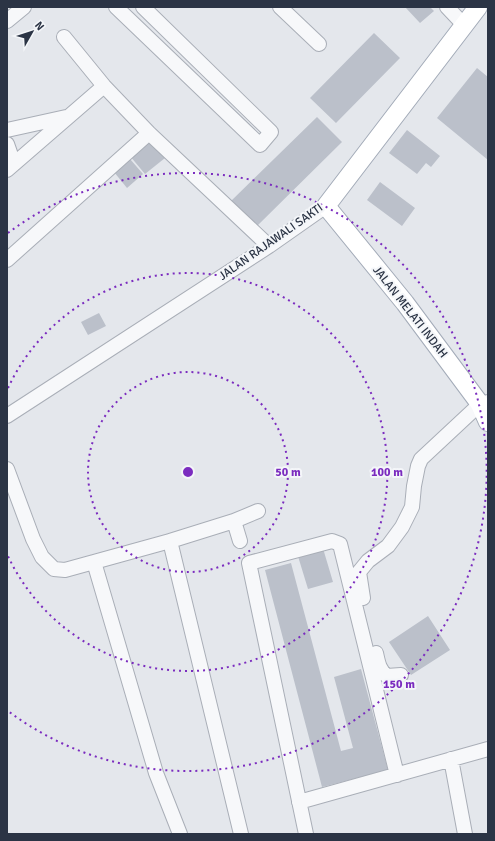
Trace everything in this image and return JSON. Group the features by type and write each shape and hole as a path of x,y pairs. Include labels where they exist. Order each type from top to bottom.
{"main road":[{"name":"JALAN RAJAWALI SAKTI","path":"326,206 478,7"},
{"name":"JALAN MELATI INDAH","path":"326,206 484,403 488,422"}],"street":[{"path":"7,21 24,7"},
{"path":"116,7 260,145 271,132 143,7"},
{"path":"280,7 319,44"},
{"path":"446,7 464,25"},
{"path":"64,37 104,86 148,133 269,246"},
{"path":"11,167 104,86"},
{"path":"7,130 69,116"},
{"path":"7,260 148,133"},
{"path":"7,144 11,167"},
{"name":"JALAN RAJAWALI SAKTI","path":"7,416 269,246 326,206"},
{"path":"401,675 387,676 379,668 360,584 359,572 368,561 388,546 402,527 412,506 414,486 421,459 484,403"},
{"path":"7,469 33,539 42,557 54,569 65,570 170,541 258,511"},
{"path":"234,520 240,540"},
{"path":"170,541 241,834"},
{"path":"306,834 298,802 249,563 332,541 340,544 397,775"},
{"path":"94,562 156,773 180,834"},
{"path":"298,802 488,749"},
{"path":"451,759 465,834"}],"building":[{"path":"405,7 430,7 434,11 420,23"},
{"path":"374,33 400,58 336,123 310,98"},
{"path":"477,68 488,77 488,160 437,118"},
{"path":"317,117 342,142 255,228 230,202"},
{"path":"407,130 440,156 431,167 426,163 417,174 389,153"},
{"path":"150,140 165,158 145,174 130,156"},
{"path":"130,159 143,174 127,188 114,172"},
{"path":"380,182 415,208 402,226 367,200"},
{"path":"99,313 106,326 88,335 81,322"},
{"path":"322,545 333,582 308,589 297,553"},
{"path":"291,563 341,751 353,748 334,677 361,669 388,770 322,787 265,570"},
{"path":"428,616 450,650 411,675 389,642"}]}
